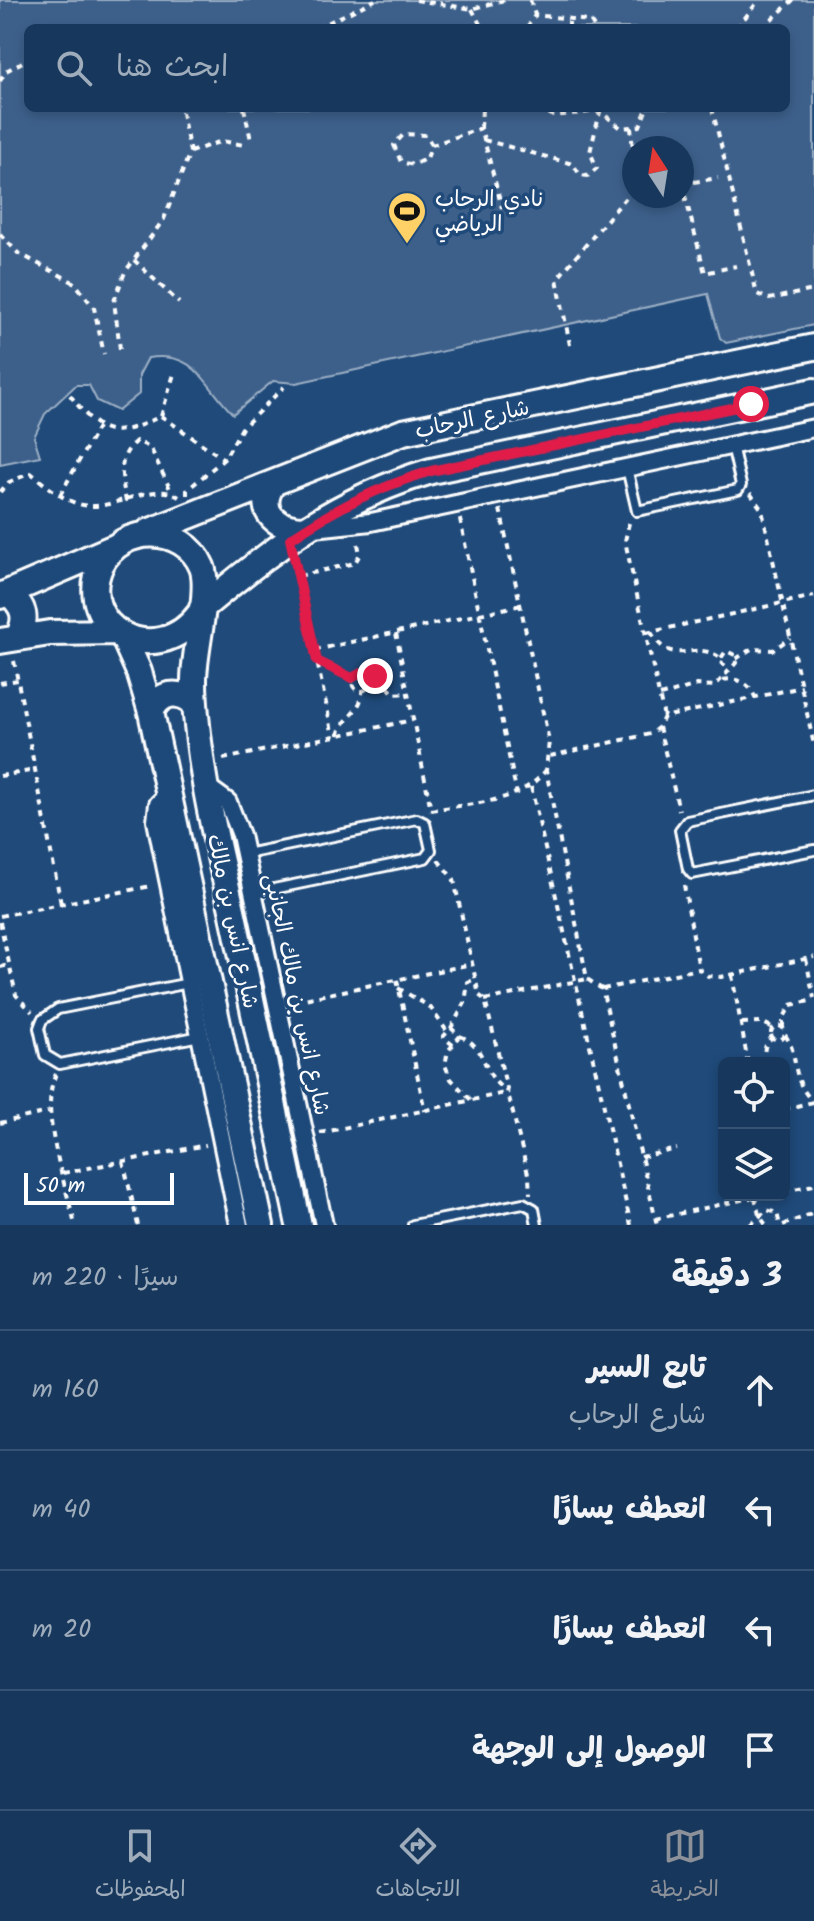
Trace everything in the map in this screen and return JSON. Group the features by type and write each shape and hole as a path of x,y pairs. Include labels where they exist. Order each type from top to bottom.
{"street":[{"name":"شارع الرحاب","path":"143,534 403,432 814,347"},
{"name":"شارع الرحاب","path":"201,611 298,534 372,490 431,471 814,391"},
{"path":"272,485 267,498 271,518 298,534 457,504 814,428"},
{"path":"143,534 171,537 194,554 205,580 201,611 179,635 165,641 150,643 120,633 9,639 24,618 22,608 4,594 143,534"},
{"path":"117,545 100,567 96,595 100,609 120,633"},
{"name":"شارع انس بن مالك","path":"201,611 195,704 204,774 299,1225"},
{"name":"شارع انس بن مالك","path":"120,633 139,672 151,712 261,1225"},
{"path":"151,712 154,704 170,694 179,694 195,704"},
{"name":"شارع انس بن مالك الجانبى","path":"204,774 228,802 237,818 324,1225"},
{"path":"169,794 162,797 156,813 239,1225"}],"lane":[{"path":"627,468 637,511 740,488 732,445"},
{"path":"814,795 687,821 680,830 688,869 692,874 814,850"},
{"path":"246,854 422,820 429,855 254,893"},
{"path":"190,983 58,1009 42,1020 39,1028 45,1055 60,1064 200,1036"},
{"path":"413,1225 530,1204 537,1225"}],"path":[{"path":"325,24 375,0"},
{"path":"416,0 472,9 504,0"},
{"path":"530,0 535,15"},
{"path":"740,24 759,0"},
{"path":"767,24 793,0"},
{"path":"472,9 480,24"},
{"path":"535,15 590,21 592,24"},
{"path":"529,24 535,15"},
{"path":"569,19 569,24"},
{"path":"0,81 6,71 24,61"},
{"path":"120,349 114,301 134,260 164,219 190,152 182,112"},
{"path":"245,112 251,140"},
{"path":"482,112 481,128 502,208"},
{"path":"546,112 554,116 591,112"},
{"path":"573,112 574,116"},
{"path":"484,140 573,164 580,175 588,176 597,168 590,152 600,112"},
{"path":"602,112 621,128 640,126 645,112"},
{"path":"713,112 757,294 769,299 814,290"},
{"path":"631,127 632,136"},
{"path":"432,145 426,135 404,134 394,145 401,162 413,165 427,158 432,145 481,128"},
{"path":"190,152 222,141 244,145"},
{"path":"694,182 718,178"},
{"path":"570,345 557,279 622,203"},
{"path":"688,208 705,273 736,266"},
{"path":"0,234 18,253 75,283 94,308 104,354"},
{"path":"134,260 179,303"},
{"path":"70,395 98,427 122,433 161,416 174,374"},
{"path":"0,492 9,482 31,473 60,496 90,507 126,502 154,492 172,493 186,502 187,490 224,459 242,428 284,387"},
{"path":"161,416 224,459"},
{"path":"60,496 98,427"},
{"path":"133,430 136,441"},
{"path":"136,441 150,447 172,493"},
{"path":"126,502 121,465 124,451 136,441"},
{"path":"740,488 756,499 762,510 814,745"},
{"path":"497,495 521,605 549,756 546,770 587,979"},
{"path":"457,504 517,795"},
{"path":"549,756 650,734 659,727 664,717 649,633 625,541 626,530 637,511"},
{"path":"299,576 355,563 360,554 354,525"},
{"path":"298,534 299,576 336,736"},
{"path":"649,633 814,596"},
{"path":"315,650 521,605"},
{"path":"396,633 431,810"},
{"path":"649,633 659,644 677,654 698,650 719,657"},
{"path":"660,696 697,685 715,686 723,680 736,659 751,649 773,650 790,638"},
{"path":"9,639 61,904"},
{"path":"719,657 726,651 736,659"},
{"path":"719,657 720,666 728,669"},
{"path":"317,661 352,678 355,689 362,691"},
{"path":"352,678 361,673 369,678 379,676 394,694 408,693"},
{"path":"336,736 341,725 359,706 362,691 369,686 369,678"},
{"path":"0,683 18,680"},
{"path":"723,680 739,680 755,697"},
{"path":"664,717 802,687"},
{"path":"204,774 336,736 413,720"},
{"path":"659,727 674,795 687,821"},
{"path":"0,776 35,770"},
{"path":"422,820 431,810 517,795 531,787 546,770"},
{"path":"531,787 631,1225"},
{"path":"429,855 449,869 454,880 479,995 485,1000 509,1092 529,1178 530,1204"},
{"path":"692,874 684,890 699,969 708,976 732,975 814,957"},
{"path":"0,916 169,883"},
{"path":"0,922 16,995 42,1020"},
{"path":"790,1108 813,1102 796,1079 792,1047 783,1027 791,1005 814,999 806,959"},
{"path":"278,1005 472,964"},
{"path":"0,967 9,965"},
{"path":"602,989 699,969"},
{"path":"732,975 747,1057"},
{"path":"453,1045 445,1042 448,1029 465,1003 468,982 476,979"},
{"path":"485,1000 587,979 602,989 656,1222 739,1201"},
{"path":"397,980 425,1111"},
{"path":"398,988 430,1007 448,1029 479,1047 489,1073 509,1092"},
{"path":"741,1023 754,1021 774,1028 783,1027"},
{"path":"764,1057 774,1028"},
{"path":"772,1036 778,1040 785,1035"},
{"path":"460,1036 446,1058 447,1072 471,1100"},
{"path":"60,1064 50,1090 49,1112 75,1225"},
{"path":"305,1136 509,1092"},
{"path":"0,1123 49,1112"},
{"path":"63,1173 222,1142"},
{"path":"641,1157 677,1149"},
{"path":"123,1161 138,1225"},
{"path":"790,1190 814,1185"},
{"path":"756,1201 759,1215 766,1225"},
{"path":"750,1225 759,1215 773,1210 780,1217 782,1225 814,1213"}],"shaded area":[{"name":"نادي الرحاب الرياضي","path":"0,0 814,0 814,325 726,343 720,338 708,294 296,383 273,381 233,414 198,372 188,365 177,359 148,358 139,375 139,394 118,411 97,401 89,385 76,385 45,414 34,437 40,456 0,464"}],"place":[{"name":"نادي الرحاب الرياضي","path":"407,245"}],"route":[{"path":"375,676 369,678 361,673 352,678 317,661 290,539 326,513 383,485 431,471 751,404"}]}
